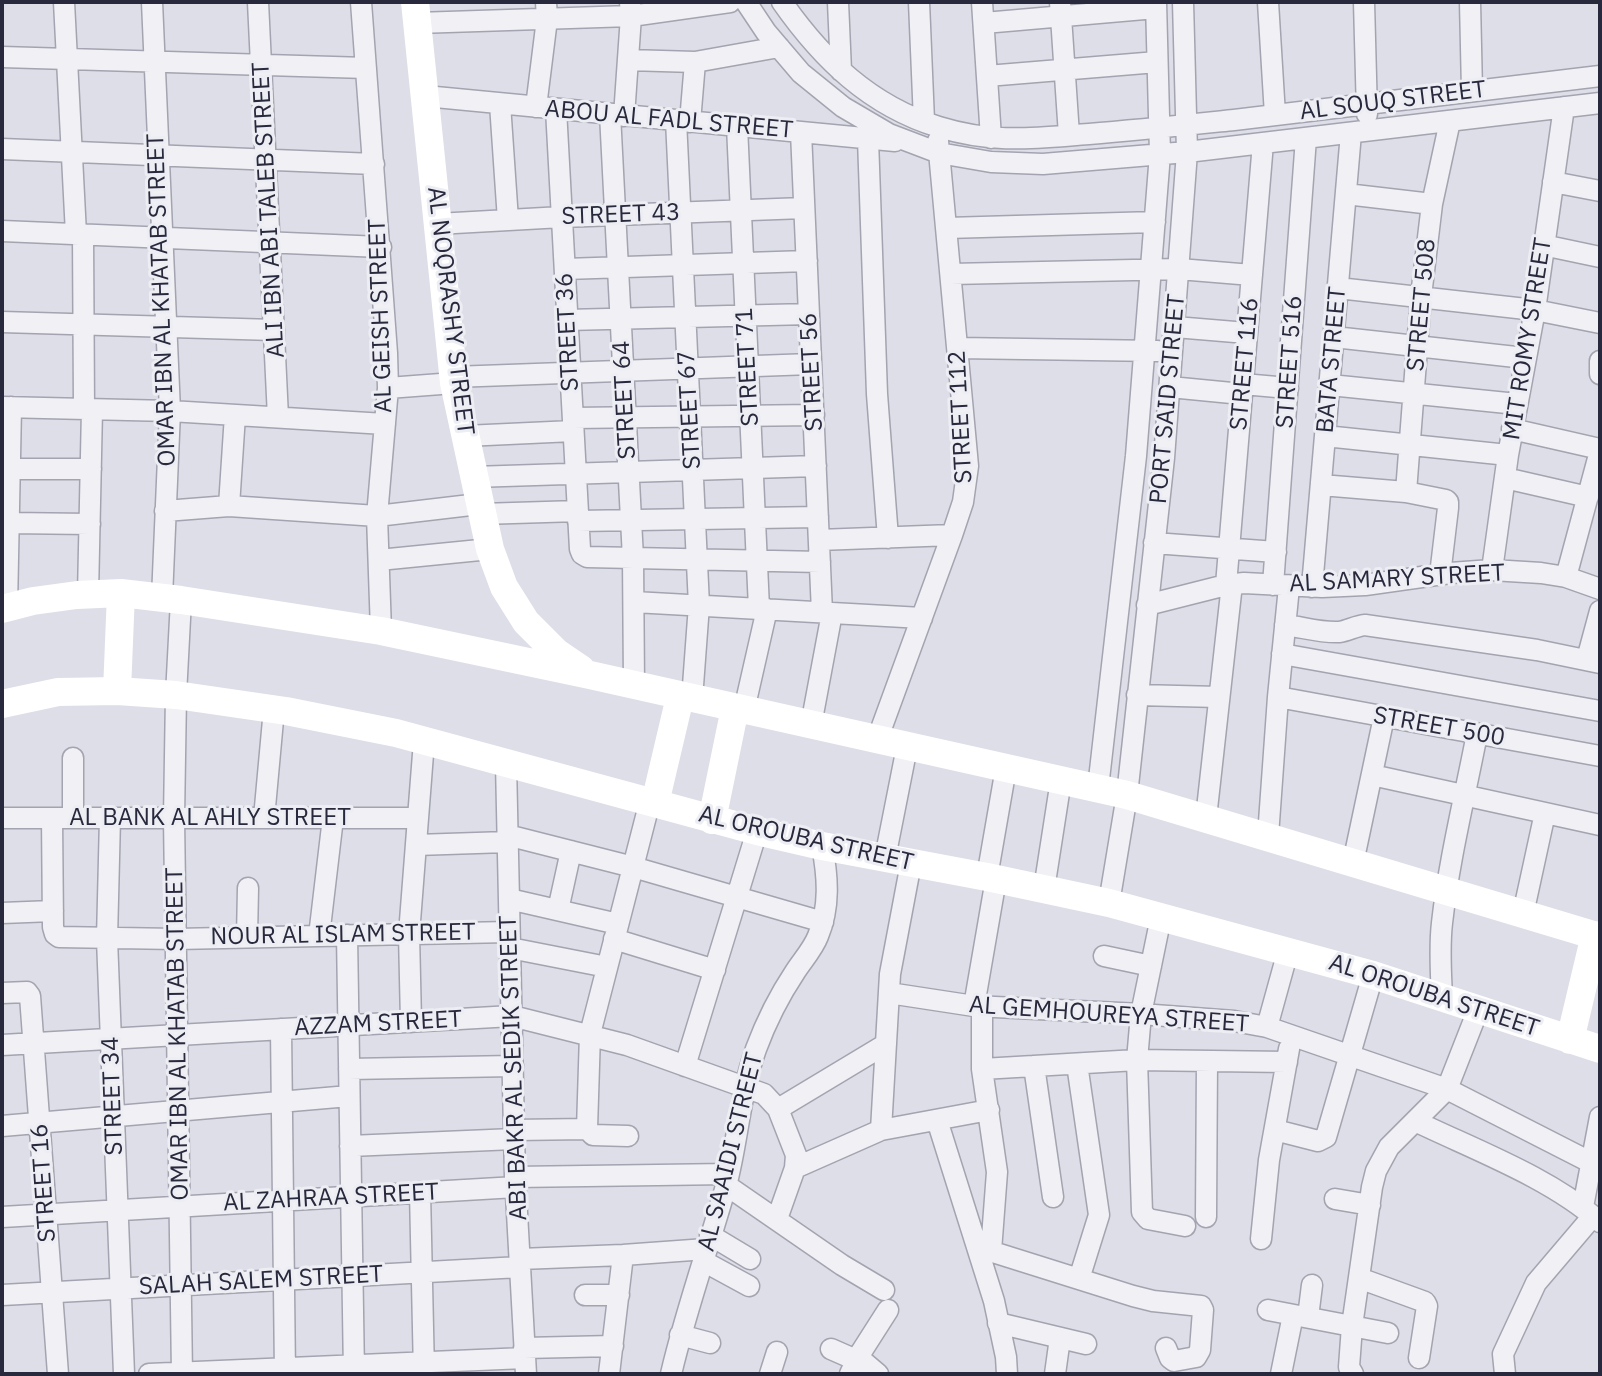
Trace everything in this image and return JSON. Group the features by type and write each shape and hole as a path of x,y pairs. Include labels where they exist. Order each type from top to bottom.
{"street":[{"path":"64,2 80,234 91,469 88,595"},
{"name":"OMAR IBN AL KHATAB STREET","path":"152,2 170,411 165,511 176,695 174,818 182,1373"},
{"name":"ALI IBN ABI TALEB STREET","path":"258,2 278,417"},
{"name":"AL GEISH STREET","path":"361,2 381,247 388,388 377,516 381,631"},
{"path":"416,12 630,9 730,2"},
{"name":"AL SOUQ STREET","path":"746,2 766,32 801,73 843,107 889,134 939,153 991,162 1043,164 1187,152 1600,103"},
{"name":"AL SOUQ STREET","path":"782,2 804,33 864,90 899,111 930,124 977,137 1015,140 1159,129 1600,76"},
{"path":"838,2 841,71"},
{"name":"STREET 112","path":"877,740 963,502 968,466 947,228 939,153 930,124 919,2"},
{"path":"982,2 991,138"},
{"name":"PORT SAID STREET","path":"1109,903 1127,795 1163,468 1175,327 1187,152 1183,2"},
{"path":"1268,2 1275,115"},
{"name":"BATA STREET","path":"1312,587 1346,194 1365,104 1364,2"},
{"path":"1470,2 1472,91"},
{"path":"984,23 1061,9 1156,5"},
{"name":"PORT SAID STREET","path":"1098,788 1135,466 1155,222 1160,154 1156,5"},
{"name":"STREET 64","path":"630,9 628,60 617,115 615,215 633,558 634,686"},
{"path":"1061,9 1069,135"},
{"name":"STREET 36","path":"546,10 546,108 562,217 580,549 587,557 633,558"},
{"name":"AL NOQRASHY STREET","path":"416,12 454,380 490,549 504,587 526,622 556,652 590,675"},
{"path":"628,60 695,62 779,47"},
{"path":"2,57 366,68"},
{"name":"STREET 67","path":"686,698 699,605 680,212 683,121 695,62"},
{"path":"987,76 1157,62"},
{"name":"ABOU AL FADL STREET","path":"425,96 914,143"},
{"path":"500,104 508,220"},
{"name":"MIT ROMY STREET","path":"1492,570 1512,429 1535,310 1564,107"},
{"name":"STREET 508","path":"1406,492 1421,296 1432,204 1450,121"},
{"name":"STREET 71","path":"737,126 757,561 763,609 740,709"},
{"name":"STREET 56","path":"801,132 820,562 827,613 811,725"},
{"name":"STREET 516","path":"1268,836 1285,625 1276,552 1306,138"},
{"path":"868,139 877,394 888,538"},
{"name":"STREET 116","path":"1206,818 1229,584 1229,548 1263,143"},
{"path":"2,149 374,164"},
{"path":"1553,182 1600,191"},
{"path":"1346,194 1432,204"},
{"name":"STREET 43","path":"437,224 804,208"},
{"path":"947,228 1155,222"},
{"path":"2,231 381,247"},
{"path":"1543,245 1600,257"},
{"path":"565,269 807,261"},
{"path":"951,274 1179,269 1252,275"},
{"path":"1338,288 1535,310 1600,323"},
{"path":"567,320 809,314"},
{"path":"2,322 274,330"},
{"path":"1175,327 1247,333"},
{"path":"1334,337 1525,358"},
{"path":"958,348 1173,351"},
{"path":"1600,361 1600,374"},
{"path":"388,388 570,372 811,364"},
{"path":"1330,385 1517,404"},
{"path":"1170,387 1288,388"},
{"path":"385,424 170,411 7,407 10,469 5,609 33,601 121,593 381,631 1127,795 1598,936 1570,1040"},
{"path":"229,506 235,415"},
{"path":"465,436 626,417 814,415"},
{"path":"1512,429 1600,450 1590,510 1566,577"},
{"path":"1325,436 1508,455"},
{"path":"165,511 229,506 377,516 478,498 575,474 816,466"},
{"path":"1135,466 1163,468"},
{"path":"10,469 91,469"},
{"path":"1505,478 1590,510"},
{"path":"1321,485 1406,492 1442,498 1448,502 1440,575"},
{"path":"478,498 578,516 631,521 818,517"},
{"path":"9,523 90,524"},
{"path":"819,540 952,535"},
{"path":"1154,543 1276,552"},
{"path":"379,560 490,549"},
{"path":"633,558 820,562"},
{"name":"AL SAMARY STREET","path":"1147,605 1229,584 1365,585 1492,570 1566,577 1600,589"},
{"path":"117,691 121,593"},
{"path":"634,602 922,618"},
{"path":"1285,625 1334,632 1365,625 1593,661 1600,611"},
{"path":"1116,623 1145,626"},
{"path":"1282,654 1600,711"},
{"name":"AL OROUBA STREET","path":"2,704 58,692 117,691 176,695 274,709 396,733 757,831 1109,903 1373,975 1600,1049"},
{"path":"1137,695 1219,697"},
{"name":"STREET 500","path":"1278,697 1600,756"},
{"path":"628,1136 593,1135 587,1129 590,1034 633,867 686,698"},
{"path":"264,818 274,709"},
{"path":"712,820 740,709"},
{"path":"1353,863 1384,717"},
{"path":"1442,998 1440,950 1446,891 1477,734"},
{"path":"411,1022 409,934 424,741"},
{"path":"881,1130 907,747"},
{"path":"73,758 73,818"},
{"name":"ABI BAKR AL SEDIK STREET","path":"506,763 514,1135 525,1360"},
{"path":"984,1249 997,1172 982,1069 978,1006 1006,768"},
{"path":"1372,775 1600,825"},
{"path":"1044,889 1061,780"},
{"path":"1523,914 1545,813"},
{"name":"AL BANK AL AHLY STREET","path":"2,818 418,818"},
{"path":"2,913 53,911 52,818"},
{"name":"STREET 34","path":"110,818 107,939 124,1374"},
{"path":"319,936 333,818"},
{"path":"685,1066 757,831"},
{"path":"416,845 507,838 633,867 823,922"},
{"name":"AL SAAIDI STREET","path":"671,1374 727,1179 744,1086 756,1048 773,1010 817,940 823,922 827,871 822,846"},
{"path":"558,910 571,851"},
{"path":"247,937 248,888"},
{"path":"509,899 558,910 715,970"},
{"name":"NOUR AL ISLAM STREET","path":"53,911 53,927 59,937 176,939 409,934 510,940 607,967"},
{"path":"1161,917 1141,1014 1137,1060 1142,1212 1148,1219 1185,1226"},
{"path":"347,935 354,1370"},
{"path":"1267,1027 1288,951"},
{"path":"1104,956 1151,966"},
{"path":"1275,1130 1318,1141 1328,1134 1373,975"},
{"name":"STREET 16","path":"2,993 29,993 58,1374"},
{"name":"AL GEMHOUREYA STREET","path":"889,993 978,1006 1141,1014 1234,1021 1267,1027 1447,1089 1590,1162"},
{"path":"1353,1374 1349,1367 1352,1326 1376,1171 1389,1147 1447,1089 1478,1010"},
{"name":"AZZAM STREET","path":"2,1045 512,1016 590,1034 744,1086 764,1094 778,1109"},
{"path":"281,1029 285,1371"},
{"path":"1261,1239 1269,1160 1291,1036"},
{"path":"777,1219 795,1168 796,1155 778,1109 886,1044"},
{"path":"982,1069 1137,1060 1287,1062"},
{"path":"1206,1217 1207,1061"},
{"path":"1077,1064 1099,1215 1079,1279"},
{"path":"349,1069 513,1066"},
{"path":"1034,1066 1053,1197"},
{"path":"2,1126 349,1096"},
{"path":"795,1168 881,1130 989,1110"},
{"path":"1505,1374 1502,1360 1505,1348 1536,1283 1592,1215 1590,1162 1600,1117"},
{"path":"937,1120 984,1249 1007,1374"},
{"path":"1415,1121 1515,1169 1592,1215"},
{"path":"350,1146 587,1129"},
{"path":"727,1179 886,1300 855,1364"},
{"name":"AL ZAHRAA STREET","path":"2,1217 351,1197 516,1182 727,1179"},
{"path":"420,1192 424,1368"},
{"path":"1335,1199 1370,1205"},
{"path":"706,1248 750,1259"},
{"path":"706,1248 749,1286"},
{"name":"SALAH SALEM STREET","path":"2,1295 422,1272 706,1248"},
{"path":"984,1249 1153,1301 1201,1306 1200,1350 1196,1357 1174,1361 1166,1348"},
{"path":"609,1374 623,1255"},
{"path":"1359,1278 1425,1302 1427,1306 1419,1358"},
{"path":"1281,1374 1312,1285"},
{"path":"585,1295 619,1295"},
{"path":"1268,1310 1388,1333"},
{"path":"998,1323 1086,1344"},
{"path":"680,1335 710,1343"},
{"path":"1055,1374 1060,1338"},
{"path":"149,1374 424,1368 525,1360 613,1346"},
{"path":"831,1349 878,1374"},
{"path":"770,1374 777,1352"}]}
